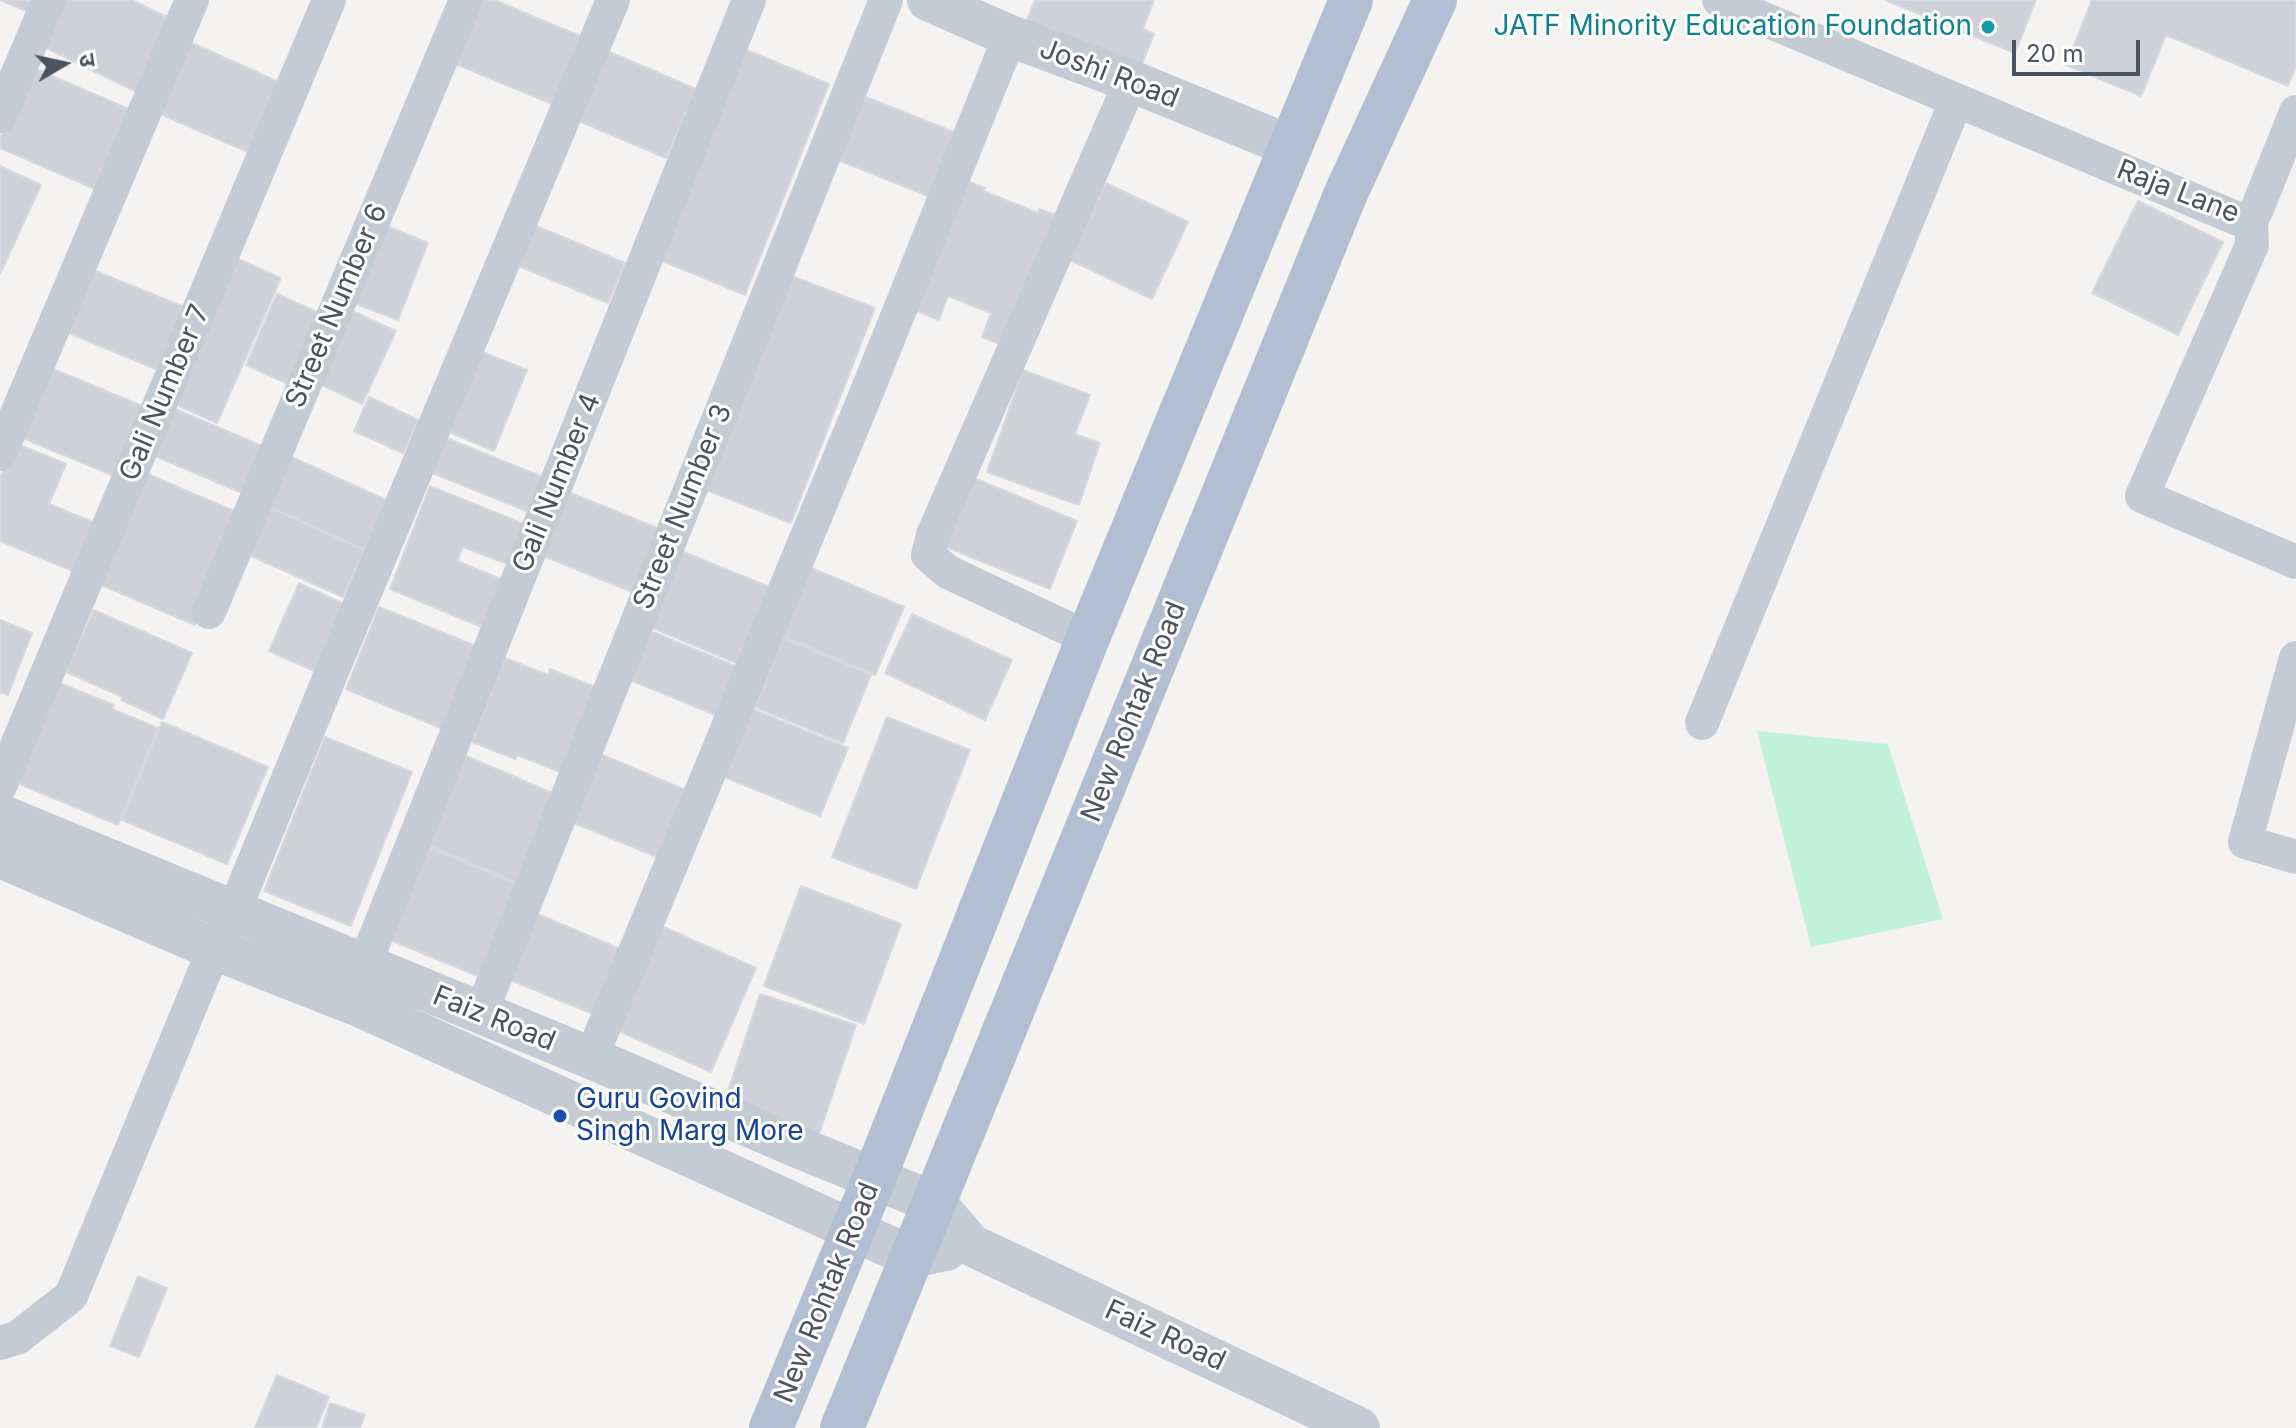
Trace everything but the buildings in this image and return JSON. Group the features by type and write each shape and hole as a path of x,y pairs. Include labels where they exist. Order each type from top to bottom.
{"main road":[{"name":"New Rohtak Road","path":"771,1428 874,1179 1088,638 1351,0"},
{"name":"New Rohtak Road","path":"842,1428 1346,193 1435,0"}],"street":[{"path":"0,116 49,0"},
{"path":"0,454 192,0"},
{"name":"Gali Number 7","path":"0,786 329,0"},
{"name":"Street Number 6","path":"209,612 466,0"},
{"path":"0,1343 17,1338 71,1296 613,0"},
{"name":"Gali Number 4","path":"364,966 749,0"},
{"name":"Street Number 3","path":"481,1013 886,0"},
{"name":"Joshi Road","path":"928,0 1010,36 1290,146"},
{"name":"Raja Lane","path":"1719,0 2238,219 2251,220 2252,245 2142,496 2296,562"},
{"path":"591,1058 860,409 1010,36"},
{"path":"1088,638 948,572 928,555 933,535 1131,81"},
{"path":"1702,723 1956,101"},
{"path":"2251,220 2296,112"},
{"path":"2296,658 2245,842 2296,857"},
{"name":"Faiz Road","path":"0,815 935,1203 971,1245 1359,1428"},
{"path":"0,857 214,949 359,1006 912,1257 971,1245"}],"green space":[{"path":"1757,731 1888,744 1943,919 1811,947"}],"place":[{"name":"JATF Minority Education Foundation","path":"1988,27"},
{"name":"Guru Govind Singh Marg More","path":"560,1116"}]}
